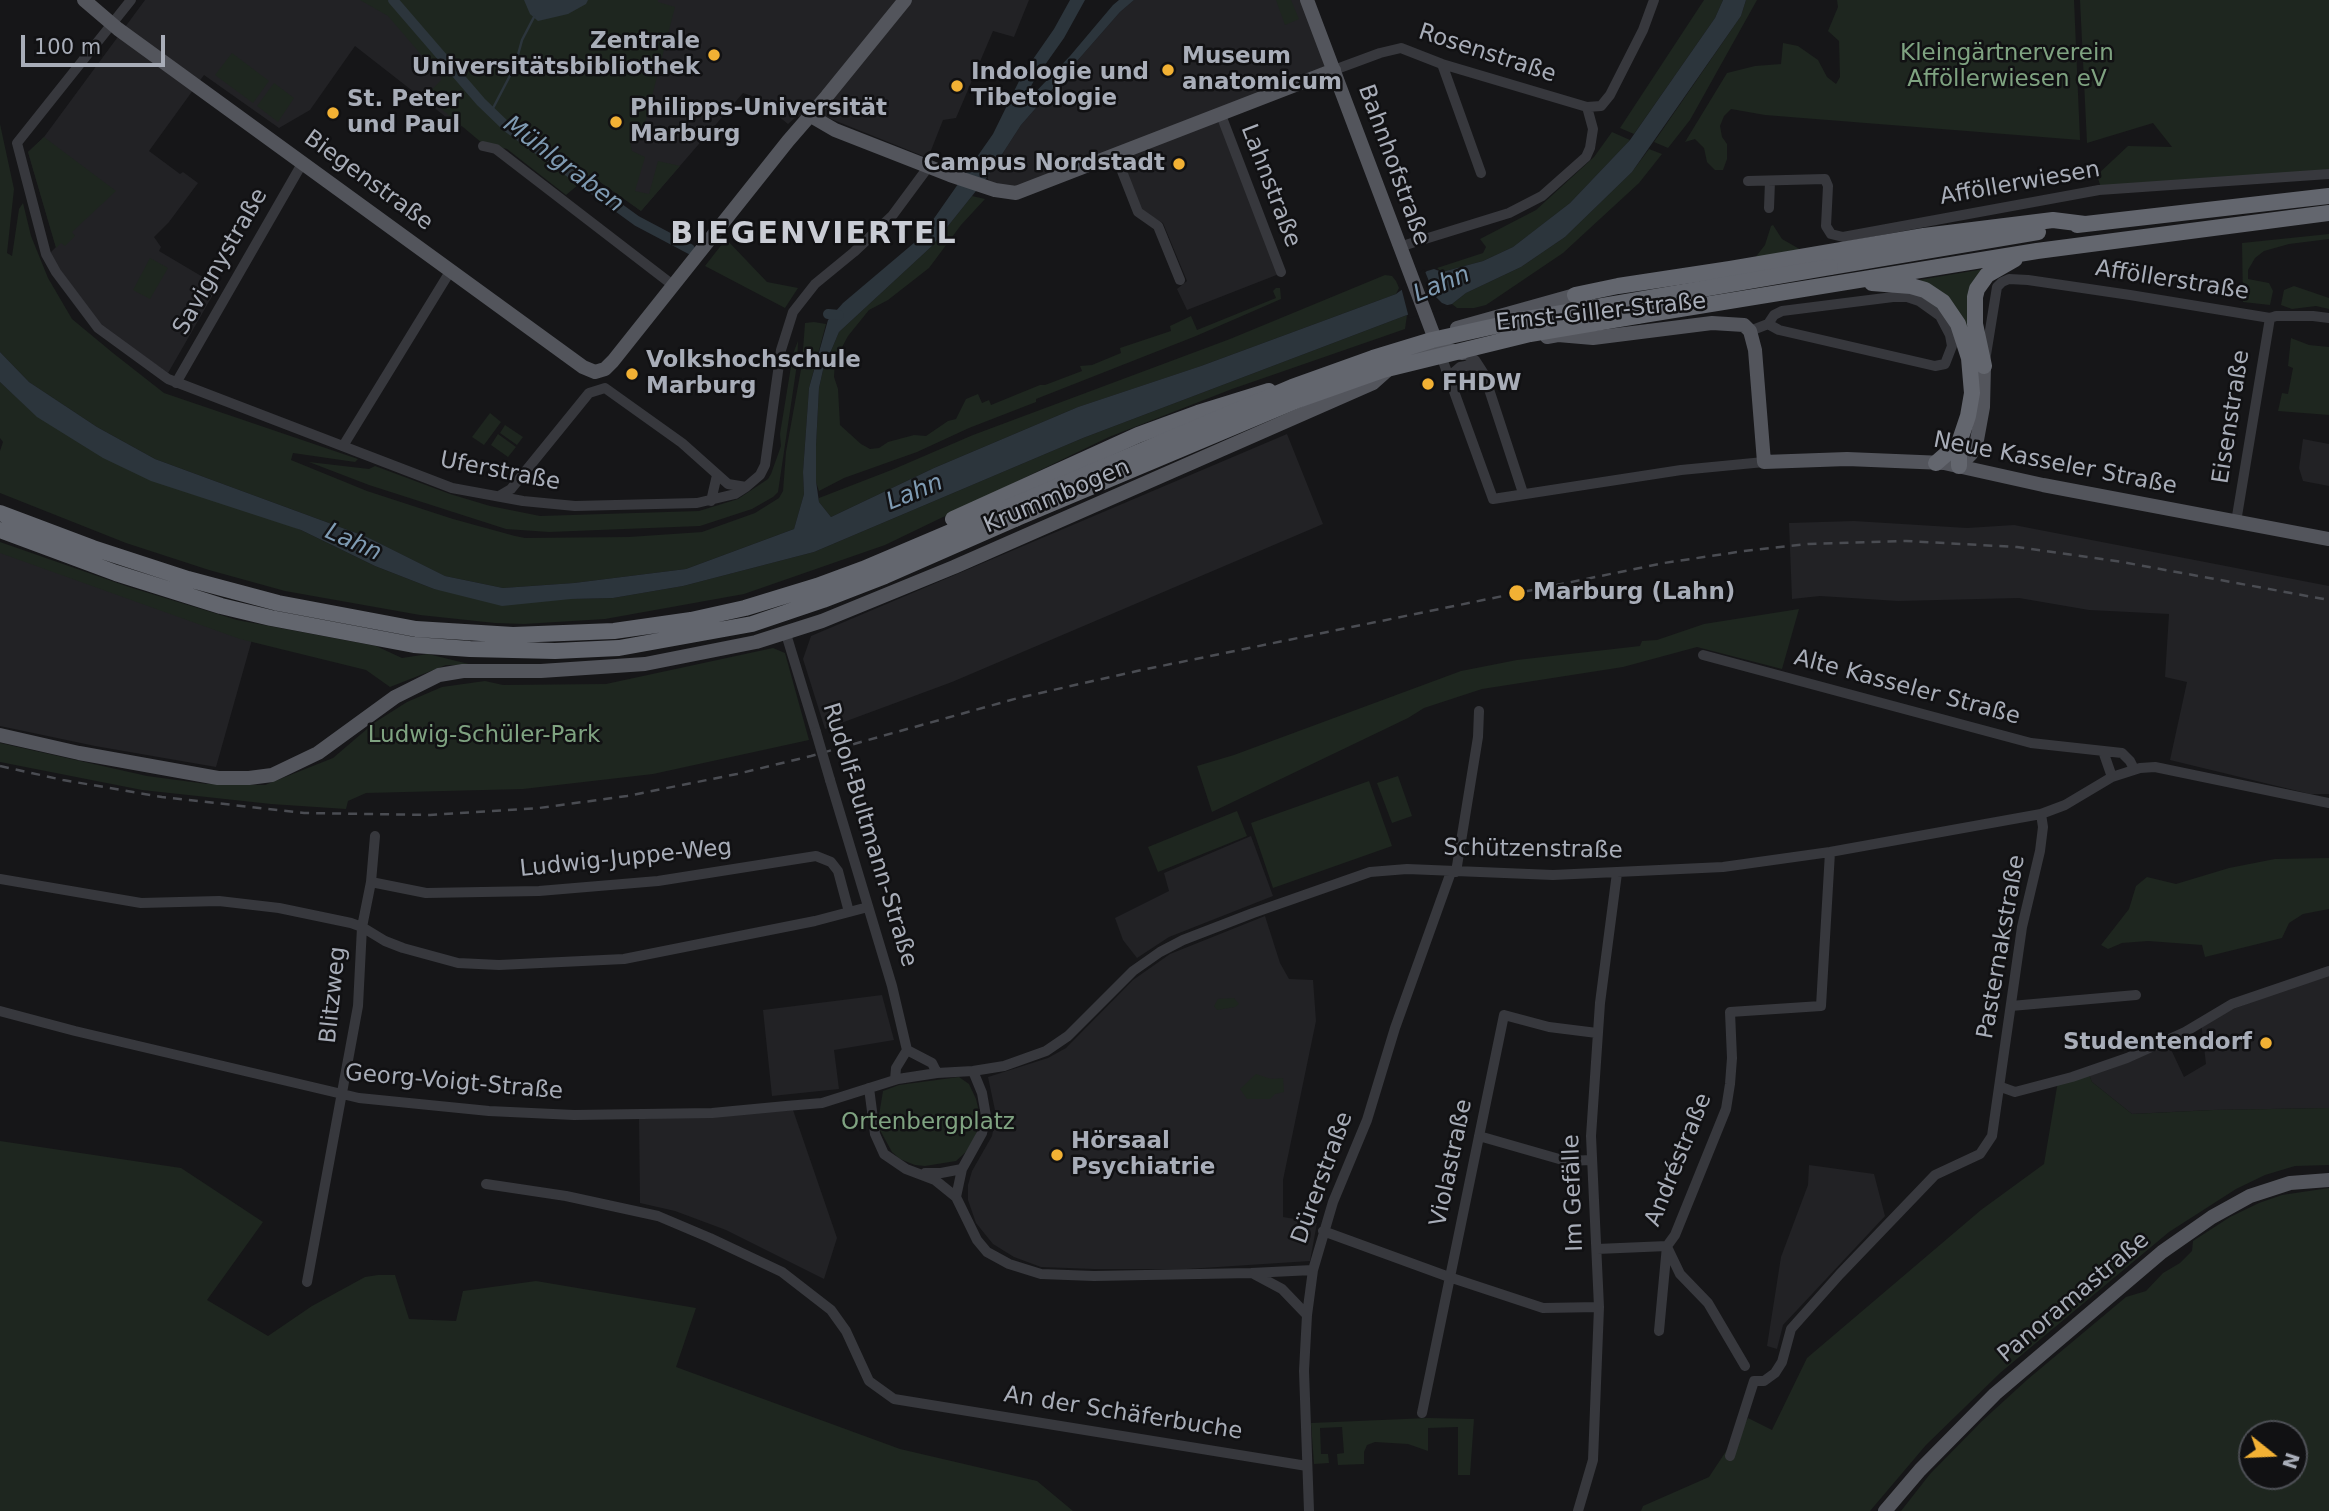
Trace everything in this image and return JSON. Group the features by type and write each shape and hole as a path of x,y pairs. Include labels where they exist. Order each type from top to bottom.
{"highway":[{"path":"1834,277 2085,224 2329,196"},
{"path":"1,517 188,579 278,603 416,629 513,635 614,631 691,620 782,597 875,564 1292,387 1432,340 1527,318 2329,213"},
{"path":"1575,295 1924,236 2053,220 2085,224"},
{"path":"1983,366 1973,312 1978,289 1991,272 2037,251"},
{"path":"1834,277 1911,286 1933,295 1950,310 1963,334 1972,384 1971,403 1959,443 1959,466"},
{"path":"1,517 116,573 221,606 271,618 414,645 555,651 619,648 752,624 885,576 1106,449 1164,425 1381,359"},
{"path":"1936,463 1959,443"}],"main road":[{"name":"Biegenstraße","path":"84,0 113,24 583,368 598,371 605,369 674,286"},
{"path":"674,286 788,141 905,0"},
{"name":"Bahnhofstraße","path":"1307,0 1434,337"},
{"path":"811,116 835,130 950,175 1006,193 1016,193 1334,71"},
{"path":"1434,337 1575,295 1584,298 1619,328 1630,333"},
{"name":"Ernst-Giller-Straße","path":"1434,337 1463,353 1558,335 1583,338 1712,323 1740,324 1750,331"},
{"path":"1750,331 1755,349 1764,462"},
{"name":"Krummbogen","path":"1343,397 1360,384 1381,359 1399,347 1434,337"},
{"name":"Krummbogen","path":"0,735 179,772 218,778 257,778 299,764 327,747 402,692 448,673 635,665 724,650 786,634 876,600 1343,397 1373,383 1400,359 1434,337"},
{"path":"1959,466 1971,454 1977,440 1984,400 1983,366"},
{"path":"1977,440 1982,457 1994,474"},
{"name":"Neue Kasseler Straße","path":"1764,462 1847,459 1959,466 2329,539"},
{"name":"Panoramastraße","path":"1885,1511 1938,1451 1995,1394 2162,1252 2211,1217 2250,1196 2290,1183 2329,1180"}],"street":[{"path":"113,24 131,0"},
{"path":"1401,251 1508,212 1542,196 1586,157 1593,129 1587,107 1601,106 1610,95 1643,30 1654,0"},
{"name":"Uferstraße","path":"113,24 17,143 46,254 56,272 99,328 120,346 176,383 452,488 523,501 575,506 697,503 735,494 746,487"},
{"name":"Rosenstraße","path":"1334,71 1396,48 1587,107"},
{"path":"1442,64 1481,173"},
{"name":"Lahnstraße","path":"1221,115 1281,272"},
{"path":"482,146 496,149 674,286"},
{"path":"1116,156 1138,212 1158,226 1180,280"},
{"name":"Savignystraße","path":"176,383 303,162"},
{"path":"499,496 511,489 589,393 603,388 613,391 659,426 728,484 746,487 760,475 765,465 781,350 793,312 815,284 855,252 892,216 929,166"},
{"name":"Afföllerwiesen","path":"1748,181 1825,179 1828,186 1826,226 1831,234 1843,237 2099,190 2329,174"},
{"path":"1769,208 1770,181"},
{"path":"343,446 451,270"},
{"name":"Afföllerstraße","path":"1983,366 1988,350 1997,287 2009,279 2270,318 2329,318"},
{"path":"1750,331 1768,324 1774,315 1782,311 1803,306 1907,297 1919,301 1940,316 1950,335 1952,346 1945,364 1935,366 1779,330 1768,324"},
{"name":"Eisenstraße","path":"2236,522 2270,318"},
{"name":"Bahnhofstraße","path":"1434,337 1493,499 1563,488"},
{"path":"1463,353 1475,360 1485,374 1523,493"},
{"path":"1452,384 1453,373 1460,367 1471,365 1485,374"},
{"name":"Neue Kasseler Straße","path":"1563,488 1681,470 1764,462"},
{"path":"711,500 717,475"},
{"path":"518,479 517,490 523,501"},
{"name":"Rudolf-Bultmann-Straße","path":"786,634 892,986 907,1050"},
{"name":"Alte Kasseler Straße","path":"1703,655 2031,743 2122,753 2134,769"},
{"name":"Dürerstraße","path":"1309,1511 1304,1371 1313,1269 1333,1202 1367,1120 1395,1028 1453,872 1478,737 1479,711"},
{"path":"2102,751 2112,777"},
{"path":"2134,769 2155,767 2329,803"},
{"name":"Schützenstraße","path":"973,1071 1030,1058 1061,1043 1133,971 1149,958 1183,940 1359,875 1395,869 1553,875 1723,867 1830,852 2041,814 2065,805 2112,777 2134,769"},
{"name":"Pasternakstraße","path":"1730,1456 1754,1381 1764,1381 1775,1373 1782,1362 1791,1329 1935,1175 1973,1158 1987,1146 1995,1124 2001,1087 2022,927 2040,851 2043,827 2041,814"},
{"name":"Blitzweg","path":"307,1282 358,1006 362,927 371,882 375,836"},
{"name":"Andréstraße","path":"1659,1331 1667,1246 1675,1235 1726,1109 1732,1058 1730,1012 1821,1006 1830,852"},
{"name":"Ludwig-Juppe-Weg","path":"371,882 426,893 539,891 659,881 816,856 831,862 838,871 849,912"},
{"name":"Im Gefälle","path":"1577,1511 1593,1460 1599,1307 1592,1160 1597,1033 1617,873"},
{"path":"0,879 141,903 219,901 313,914 362,927 403,948 458,963 499,965 624,959 867,907"},
{"path":"2001,1087 2015,1092 2072,1077 2127,1058 2185,1031 2232,1004 2329,971"},
{"path":"2011,1006 2136,995"},
{"name":"Georg-Voigt-Straße","path":"0,1011 359,1098 489,1111 574,1115 712,1113 822,1102 869,1088"},
{"name":"Violastraße","path":"1422,1413 1504,1015 1549,1027 1597,1033"},
{"path":"895,1080 896,1068 907,1050 932,1062 937,1073"},
{"path":"956,1197 962,1169 982,1133 986,1116 982,1093 973,1071 937,1073 895,1080 869,1088 875,1135 884,1154 906,1169 935,1181 956,1197 977,1240 994,1257 1009,1264 1041,1274 1094,1276 1313,1269"},
{"path":"1479,1136 1566,1161 1592,1160"},
{"path":"918,1173 962,1169"},
{"name":"An der Schäferbuche","path":"486,1184 566,1196 658,1216 782,1272 831,1310 846,1331 865,1374 878,1389 894,1399 1307,1466"},
{"path":"1323,1231 1543,1308 1599,1307"},
{"path":"1667,1246 1680,1274 1708,1303 1745,1366"},
{"name":"Andréstraße","path":"1598,1249 1667,1246"},
{"path":"1251,1273 1282,1289 1307,1315"}],"shaded area":[{"name":"Philipps-Universität Marburg","path":"145,0 1029,0 1014,37 993,31 956,118 943,120 928,158 821,115 796,117 788,124 755,97 743,93 641,211 483,98 460,128 355,46 310,110 279,128 204,75 149,151 180,174 183,172 198,183 169,222 154,237 161,247 159,251 218,286 168,373 99,325 49,254 56,247 28,152 44,137"},
{"name":"Campus Nordstadt","path":"1134,0 1304,0 1329,68 1216,109 1279,274 1187,310 1177,289 1187,281 1163,223 1140,210 1116,152 1012,188 991,183 988,179 1021,125 1120,12"},
{"path":"1287,434 1323,524 952,682 825,729 803,659 811,636"},
{"path":"2303,439 2329,444 2329,486 2303,481 2299,468"},
{"path":"1854,521 1967,528 2014,525 2329,586 2329,794 2310,794 2170,760 2187,682 2165,677 2169,614 2089,610 2019,598 1898,601 1820,596 1792,599 1789,523"},
{"path":"0,548 255,629 216,767 0,726"},
{"path":"1251,836 1273,896 1169,937 1137,958 1123,940 1115,918 1169,891 1164,873"},
{"path":"1265,916 1280,963 1289,979 1313,980 1316,1021 1283,1180 1283,1217 1317,1223 1310,1261 1187,1269 1041,1267 1014,1257 993,1244 976,1223 968,1200 972,1171 992,1136 996,1115 988,1077 1048,1058 1066,1048 1133,980 1170,954"},
{"name":"Studentendorf","path":"2329,971 2329,1108 2132,1114 2092,1082 2088,1072 2167,1041 2184,1077 2206,1064 2201,1022"},
{"path":"882,995 894,1040 834,1050 839,1089 772,1096 763,1010"},
{"path":"793,1110 837,1238 824,1279 726,1230 675,1211 640,1203 639,1119"},
{"path":"1809,1165 1874,1174 1885,1216 1783,1325 1777,1349 1767,1346 1781,1257 1808,1185"}],"green space":[{"path":"360,0 658,0 675,7 643,131 630,142 632,151 645,157 635,191 649,194 658,161 680,166 641,211 590,175 566,195 507,149 482,143 426,96 442,79 388,16"},
{"path":"1276,0 1291,0 1299,19 1285,25"},
{"path":"1704,0 1723,0 1715,18 1634,134 1620,128"},
{"path":"1746,0 1757,0 1690,120 1668,148 1654,142 1741,16"},
{"name":"Kleingärtnerverein Afföllerwiesen eV","path":"1837,0 2074,0 2080,140 1765,115 1731,109 1720,126 1722,137 1727,144 1727,159 1723,170 1715,170 1707,162 1704,148 1695,139 1685,142 1727,73 1755,66 1781,64 1783,43 1798,46 1818,60 1827,77 1836,84 1840,77 1839,41 1828,31 1838,7"},
{"name":"Kleingärtnerverein Afföllerwiesen eV","path":"2080,0 2329,0 2329,170 2101,188 2097,175 2128,146 2172,147 2153,123 2087,143"},
{"path":"232,53 269,81 253,103 215,75"},
{"path":"274,83 294,98 278,122 257,106"},
{"path":"0,124 14,189 7,253 12,256 19,209 23,203 31,236 48,278 72,319 113,353 164,393 358,459 355,462 293,453 291,460 367,491 515,536 629,537 702,532 755,513 779,498 783,491 786,452 802,364 805,323 826,324 809,388 804,494 794,529 686,569 574,583 503,588 445,576 367,537 155,459 97,427 29,382 0,352"},
{"path":"1612,132 1630,140 1570,203 1513,247 1483,261 1442,272 1437,268 1483,253 1486,247 1480,239 1536,210 1594,157"},
{"path":"44,137 116,191 72,232 75,236 65,246 61,243 56,248 28,152"},
{"path":"1649,149 1662,154 1639,183 1563,253 1486,305 1457,308 1452,304 1466,293 1521,267 1565,237 1632,172"},
{"path":"972,196 985,199 961,225 929,268 888,300 869,310 848,336 835,360 834,377 838,389 840,425 870,449 914,435 926,436 948,421 956,419 966,399 978,394 982,403 989,400 991,405 1082,371 1080,366 1092,365 1121,353 1120,348 1171,331 1170,326 1191,316 1197,330 1276,298 1273,291 1276,288 1280,288 1281,299 1196,336 1036,399 1036,402 917,452 844,478 819,491 816,482 816,446 819,388 823,370 839,332 932,246"},
{"path":"1773,225 1782,239 1803,251 1754,259 1765,245"},
{"path":"2329,234 2329,239 2289,244 2264,251 2255,258 2248,270 2248,279 2269,283 2273,291 2270,305 2243,302 2242,243"},
{"path":"726,239 767,282 798,288 785,308 705,266"},
{"path":"150,258 168,268 150,299 133,290"},
{"path":"1984,269 1977,366 1913,281"},
{"path":"1385,275 1392,276 1396,281 1399,288 1396,294 1201,366 1078,407 934,468 831,517 819,502 819,498 973,435 1230,339"},
{"path":"2294,286 2329,298 2329,309 2316,306 2292,309 2281,305 2284,290"},
{"path":"1407,315 1405,329 1232,389 1109,437 885,545 744,594 605,619 495,623 420,615 285,591 126,543 0,493 0,451 3,442 0,438 0,382 38,417 301,530 375,566 434,589 571,599 613,598 683,586 814,552 1083,438"},
{"path":"2291,338 2309,345 2329,347 2329,415 2278,411 2282,393 2288,394 2293,368 2288,366"},
{"path":"798,341 778,492 752,509 700,526 549,532 506,529 369,485 309,462 369,469 375,466 450,494 490,506 540,516 699,511 738,499 768,479 771,474 781,446 780,434 793,354"},
{"path":"490,413 501,422 484,445 472,437"},
{"path":"505,425 523,437 517,445 500,433"},
{"path":"498,434 516,447 508,457 491,445"},
{"path":"0,542 129,587 237,620 376,646 402,658 428,654 473,665 446,665 390,687 366,670 240,639 0,553"},
{"path":"1799,609 1782,669 1697,647 1623,667 1482,689 1424,708 1212,812 1197,766 1234,755 1461,671 1517,660 1640,646 1642,641 1657,640 1704,624"},
{"name":"Ludwig-Schüler-Park","path":"773,648 785,653 809,740 653,774 523,789 366,793 348,801 346,809 142,790 0,762 0,743 147,776 207,784 265,785 333,758 374,723 407,702 442,687 485,681 503,685 606,684"},
{"path":"1398,776 1412,816 1392,823 1377,783"},
{"path":"1369,781 1392,846 1273,888 1251,823"},
{"path":"1237,811 1247,836 1158,872 1148,847"},
{"path":"2329,858 2329,909 2303,914 2289,923 2282,938 2205,957 2202,945 2148,941 2122,943 2108,949 2101,945 2129,909 2136,886 2147,877 2176,884 2229,868 2275,859"},
{"path":"1234,998 1239,1004 1235,1007 1217,1010 1214,1006 1218,999"},
{"path":"2088,1072 2092,1082 2132,1114 2329,1108 2329,1165 2295,1166 2265,1175 2236,1189 2169,1232 2000,1373 1926,1445 1870,1511 1641,1511 1643,1506 1709,1477 1748,1418 1772,1430 1807,1358 1981,1210 2044,1164 2058,1081"},
{"path":"1256,1074 1271,1079 1283,1078 1284,1092 1275,1094 1270,1099 1247,1099 1240,1089"},
{"name":"Ortenbergplatz","path":"959,1077 969,1084 980,1116 975,1139 967,1151 956,1161 925,1166 900,1159 892,1152 880,1130 879,1115 883,1091 899,1085"},
{"path":"0,1141 181,1168 263,1222 207,1300 268,1336 312,1306 365,1277 378,1275 395,1275 409,1319 456,1321 463,1291 536,1281 696,1308 676,1367 900,1449 1037,1481 1073,1511 0,1511"},
{"path":"2329,1188 2329,1511 1901,1511 1930,1474 2028,1379 2126,1297 2146,1291 2163,1273 2180,1263 2192,1251 2193,1241 2230,1217 2282,1195"},
{"path":"1428,1418 1474,1419 1470,1475 1458,1475 1458,1427 1428,1428 1428,1451 1408,1444 1375,1442 1367,1445 1364,1464 1338,1465 1337,1454 1344,1453 1342,1427 1320,1428 1321,1454 1328,1454 1329,1463 1314,1464 1311,1423"}],"water":[{"path":"524,0 588,0 586,4 568,14 538,21 530,14"},
{"name":"Lahn","path":"1070,0 1085,0 1064,38 1035,79 1026,95 1026,102 1113,5 1119,0 1134,0 1120,12 1021,125 988,176 932,246 839,332 823,370 819,388 816,446 819,502 831,517 934,468 1078,407 1201,366 1396,294 1427,271 1434,269 1442,272 1483,261 1513,247 1570,203 1630,140 1715,18 1723,0 1746,0 1741,16 1632,172 1565,237 1521,267 1466,293 1452,304 1407,315 1083,438 814,552 683,586 613,598 502,606 434,589 375,566 301,530 151,481 103,458 37,417 0,382 0,352 29,382 97,427 155,459 367,537 445,576 503,588 574,583 686,569 794,529 804,494 809,388 828,320 843,303 921,237 993,134 1022,75 1054,29"}],"pier":[{"path":"1424,269 1435,296 1452,307 1409,318 1401,287"}],"waterway":[{"name":"Mühlgraben","path":"393,0 481,102 507,127 637,221 690,249"},
{"path":"491,112 515,66 522,40 534,17"},
{"name":"Mühlgraben","path":"828,314 839,315"}],"railway":[{"path":"0,766 162,797 304,813 430,815 539,808 627,796 737,774 1018,698 1137,671 1664,563 1808,544 1906,541 2017,547 2122,562 2329,600"}],"place":[{"name":"Zentrale Universitätsbibliothek","path":"714,55"},
{"name":"Museum anatomicum","path":"1168,70"},
{"name":"Indologie und Tibetologie","path":"957,86"},
{"name":"St. Peter und Paul","path":"333,113"},
{"name":"Philipps-Universität Marburg","path":"616,122"},
{"name":"Campus Nordstadt","path":"1179,164"},
{"name":"Volkshochschule Marburg","path":"632,374"},
{"name":"FHDW","path":"1428,384"},
{"name":"Marburg (Lahn)","path":"1517,593"},
{"name":"Studentendorf","path":"2266,1043"},
{"name":"Hörsaal Psychiatrie","path":"1057,1155"}],"district":[{"name":"BIEGENVIERTEL","path":"814,235"}]}
